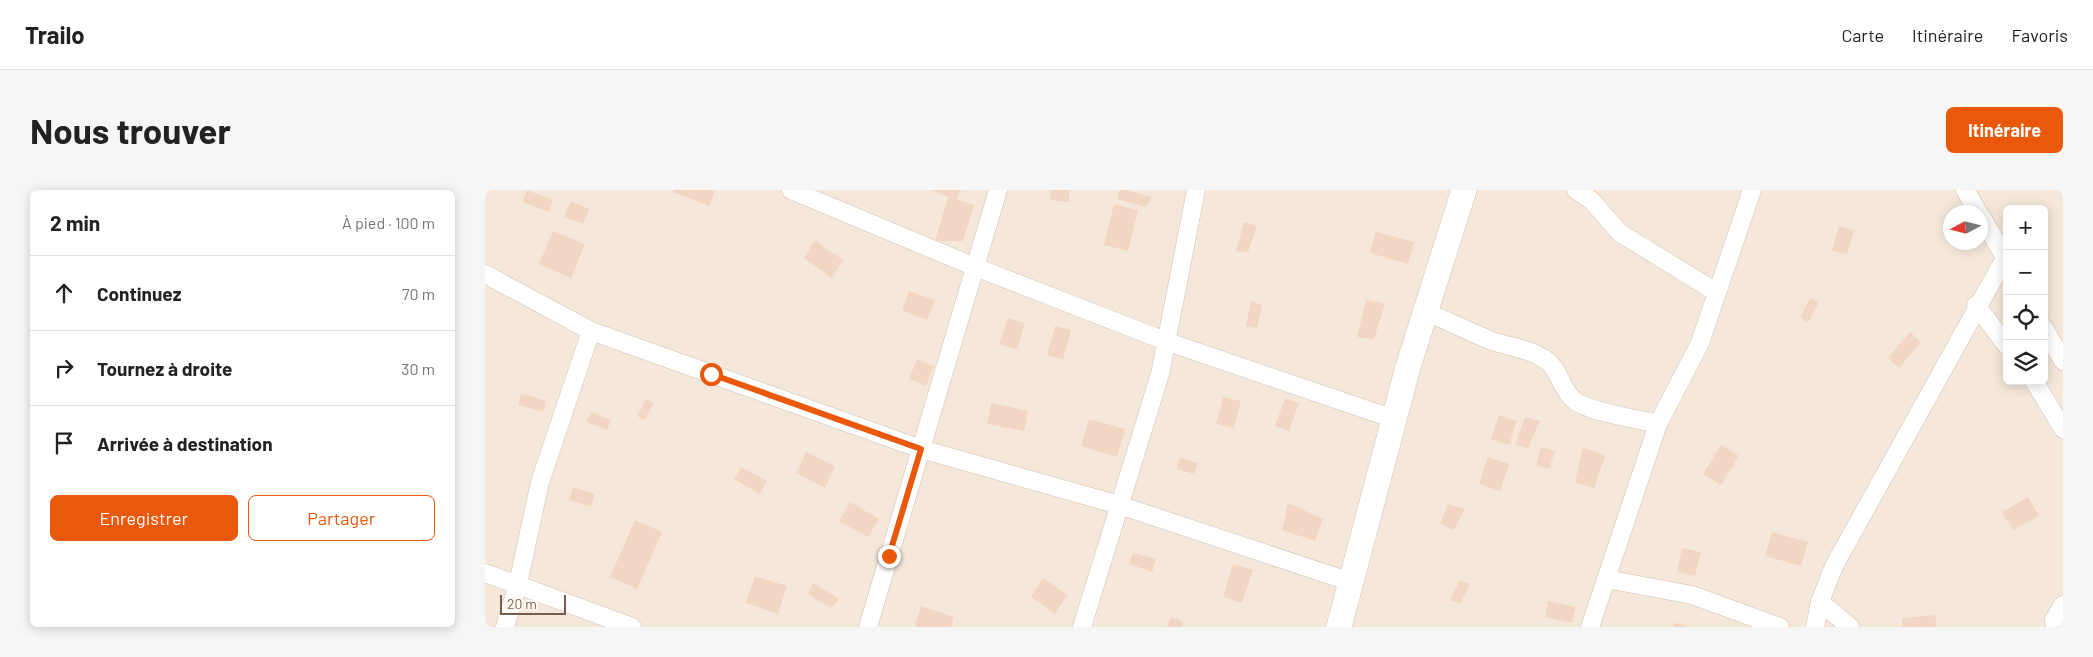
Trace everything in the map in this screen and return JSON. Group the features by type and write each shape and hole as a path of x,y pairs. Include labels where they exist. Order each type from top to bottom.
{"main road":[{"path":"1339,627 1394,419 1464,190"}],"street":[{"path":"791,190 975,267 1168,342 1394,419"},
{"path":"868,627 998,190"},
{"path":"1082,627 1168,342 1196,190"},
{"path":"1576,190 1591,200 1620,233 1716,292"},
{"path":"1590,627 1658,424 1700,344 1752,190"},
{"path":"1965,190 1974,205"},
{"path":"1988,228 2003,255"},
{"path":"1815,627 1819,602 1834,566 1976,306 2003,265"},
{"path":"485,274 591,330 921,449 1119,505 1351,582"},
{"path":"1976,306 2003,341"},
{"path":"1426,312 1493,341 1531,352 1547,361 1556,372 1562,387 1575,402 1601,411 1658,424"},
{"path":"505,627 518,584 540,482 591,330"},
{"path":"2048,335 2063,362"},
{"path":"2036,385 2063,429"},
{"path":"485,573 632,627"},
{"path":"1606,579 1692,595 1780,627"},
{"path":"1819,602 1850,627"},
{"path":"2055,627 2055,620 2063,605"}],"shaded area":[{"path":"485,190 2063,190 2063,627 485,627"}],"building":[{"path":"527,190 553,200 549,212 523,202"},
{"path":"674,190 715,191 709,206 673,192"},
{"path":"932,190 961,190 957,199 974,205 963,241 935,241 948,197"},
{"path":"1051,190 1069,190 1069,202 1050,200"},
{"path":"1120,190 1152,197 1146,207 1117,199"},
{"path":"571,201 589,209 583,224 564,217"},
{"path":"1114,204 1138,210 1128,251 1104,245"},
{"path":"1244,222 1257,226 1248,252 1236,251"},
{"path":"1839,226 1854,230 1847,255 1832,250"},
{"path":"553,231 585,244 571,278 539,264"},
{"path":"1376,232 1414,242 1408,264 1370,253"},
{"path":"815,240 843,260 832,278 804,258"},
{"path":"909,291 935,300 927,320 902,310"},
{"path":"1810,298 1819,302 1808,322 1800,318"},
{"path":"1366,300 1385,304 1374,339 1357,337"},
{"path":"1251,301 1262,305 1257,328 1246,326"},
{"path":"1008,318 1025,323 1017,349 999,344"},
{"path":"1055,326 1071,330 1063,360 1047,355"},
{"path":"1910,332 1921,342 1899,368 1888,358"},
{"path":"917,359 934,366 926,386 909,379"},
{"path":"521,393 546,401 543,412 518,405"},
{"path":"1223,397 1241,401 1234,428 1216,424"},
{"path":"1285,398 1299,403 1289,431 1275,426"},
{"path":"646,399 654,403 645,420 637,416"},
{"path":"991,403 1028,411 1024,431 987,424"},
{"path":"591,412 611,420 607,430 587,422"},
{"path":"1499,415 1517,421 1509,445 1491,439"},
{"path":"1525,417 1540,421 1528,448 1515,445"},
{"path":"1089,419 1125,429 1117,457 1081,446"},
{"path":"1721,445 1739,456 1721,485 1703,474"},
{"path":"1541,447 1555,451 1549,469 1536,465"},
{"path":"1583,447 1605,456 1594,488 1575,482"},
{"path":"806,452 835,466 825,488 796,473"},
{"path":"1488,457 1509,464 1500,491 1479,484"},
{"path":"1180,458 1198,463 1194,474 1177,469"},
{"path":"741,467 767,481 760,494 734,479"},
{"path":"573,487 595,494 591,507 569,500"},
{"path":"2028,497 2039,516 2013,530 2002,512"},
{"path":"850,502 879,519 868,537 839,521"},
{"path":"1288,503 1323,519 1315,541 1282,530"},
{"path":"1448,504 1465,509 1454,530 1440,524"},
{"path":"635,520 662,532 637,589 610,577"},
{"path":"1772,532 1808,542 1801,566 1765,556"},
{"path":"1682,548 1701,552 1695,576 1677,572"},
{"path":"1133,553 1156,559 1152,572 1129,564"},
{"path":"1233,564 1253,570 1242,603 1223,597"},
{"path":"755,576 787,586 778,614 746,603"},
{"path":"1043,578 1067,595 1055,614 1031,597"},
{"path":"1460,580 1470,584 1460,604 1450,600"},
{"path":"813,583 839,599 831,608 808,594"},
{"path":"1548,601 1576,607 1572,623 1545,617"},
{"path":"921,606 954,617 951,627 915,627"},
{"path":"1935,615 1937,627 1902,627 1902,618"},
{"path":"1171,617 1183,622 1182,627 1167,627"},
{"path":"1674,623 1685,625 1684,627 1673,627"}],"route":[{"path":"711,374 921,449 889,556"}]}
